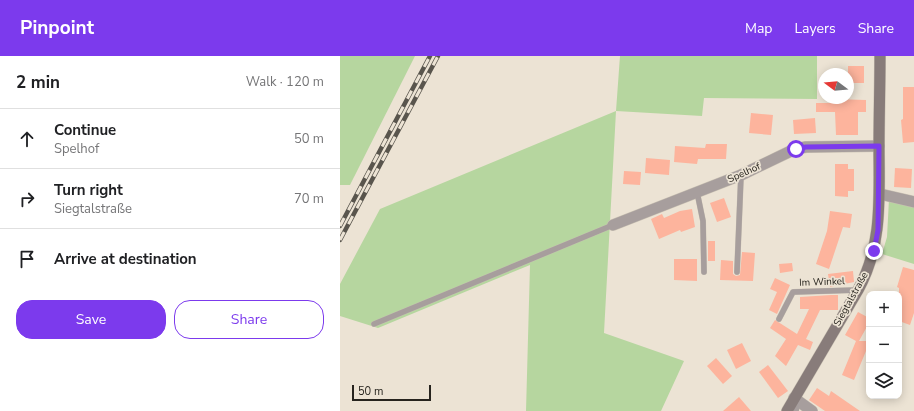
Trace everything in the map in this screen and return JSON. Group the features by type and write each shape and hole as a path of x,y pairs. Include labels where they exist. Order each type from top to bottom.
{"main road":[{"name":"Siegtalstraße","path":"787,411 796,403 858,290 868,269 874,251 878,230 880,194 880,56"}],"street":[{"name":"Spelhof","path":"613,225 741,175 796,149 806,147 879,146"},
{"path":"880,194 914,202"},
{"path":"796,403 812,411"}],"lane":[{"path":"737,272 741,175"},
{"path":"697,192 703,221 704,272"},
{"path":"374,324 613,225"},
{"name":"Im Winkel","path":"779,319 792,292 858,290"}],"green space":[{"path":"340,56 415,56 350,185 340,185"},
{"path":"620,56 817,56 817,99 704,98 702,116 616,111"},
{"path":"616,111 604,333 684,361 661,411 526,411 530,265 378,328 340,316 340,284 380,209"},
{"path":"889,199 914,204 914,264 882,254 887,237"}],"building":[{"path":"848,66 864,66 864,83 854,83 854,68 848,68"},
{"path":"903,87 914,87 914,142 903,143 901,120 903,119"},
{"path":"854,100 866,100 866,112 858,112 858,135 836,135 835,112 816,112 816,103 854,104"},
{"path":"751,113 773,115 771,135 749,133"},
{"path":"815,118 816,133 794,134 793,120"},
{"path":"706,144 727,144 726,159 698,159 697,164 674,162 675,146 705,148"},
{"path":"646,158 670,160 669,175 645,173"},
{"path":"835,164 848,164 848,169 854,169 854,191 848,191 848,197 835,196"},
{"path":"895,168 912,169 911,188 894,187"},
{"path":"624,171 641,172 640,185 623,184"},
{"path":"724,198 731,217 717,222 710,203"},
{"path":"692,209 695,227 681,232 680,230 659,239 651,219 662,214 664,218 680,211"},
{"path":"830,211 852,214 850,228 843,227 829,269 816,264 827,231"},
{"path":"708,241 715,241 715,261 708,261"},
{"path":"742,252 755,253 753,281 720,280 721,260 733,261 733,274 736,276 740,275"},
{"path":"674,259 697,259 697,281 674,280"},
{"path":"792,263 793,271 780,273 779,264"},
{"path":"903,267 914,270 914,313 910,325 902,322 902,291 899,291 899,288 897,287"},
{"path":"853,271 854,282 830,287 828,274"},
{"path":"775,278 790,285 777,314 769,310 777,292 770,289"},
{"path":"838,295 838,310 820,310 806,339 813,342 810,350 798,345 786,366 775,356 786,339 770,328 775,320 797,334 809,309 800,309 800,297"},
{"path":"858,312 866,316 866,328 859,341 866,341 866,351 854,380 842,375 856,341 845,335"},
{"path":"742,343 751,361 736,369 727,350"},
{"path":"716,358 732,376 723,384 707,366"},
{"path":"768,365 788,391 778,398 759,372"},
{"path":"817,388 829,396 831,391 860,411 825,411 809,400"},
{"path":"739,397 751,411 723,411"}],"railway":[{"path":"340,226 430,56"},
{"path":"340,240 438,56"}],"route":[{"path":"796,149 806,147 879,146 880,194 878,230 874,251"}]}
